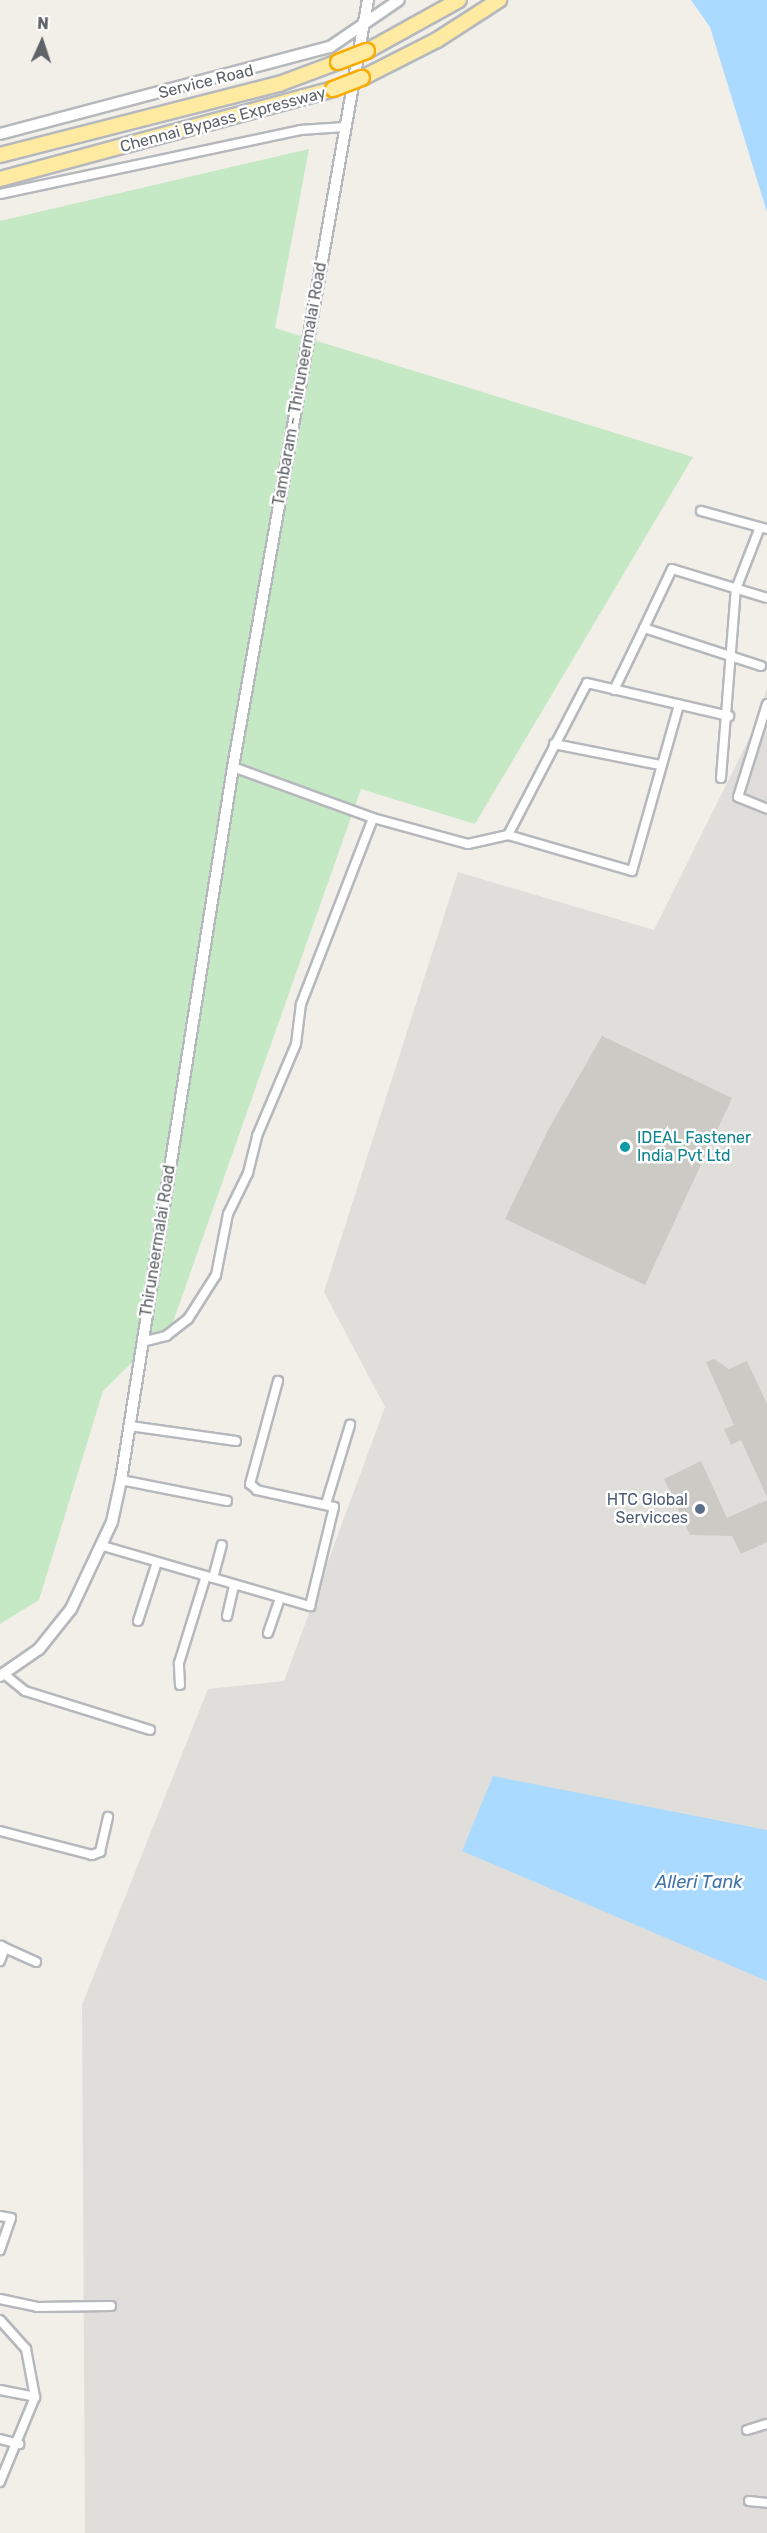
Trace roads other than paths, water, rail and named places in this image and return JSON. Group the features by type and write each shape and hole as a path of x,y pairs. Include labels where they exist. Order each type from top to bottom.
{"highway":[{"name":"Chennai Bypass Expressway","path":"0,155 268,87 367,51 459,0"},
{"name":"Chennai Bypass Expressway","path":"0,179 333,89 362,78 437,40 499,0"}],"street":[{"name":"Tambaram - Thiruneermalai Road","path":"233,768 368,0"},
{"name":"Service Road","path":"0,134 270,65 330,47 399,0"},
{"path":"0,194 300,130 345,127"},
{"path":"701,511 763,528 736,589 734,657 721,778"},
{"path":"614,690 672,568 767,598"},
{"path":"644,628 761,666"},
{"path":"508,835 586,683 729,717"},
{"path":"767,704 738,797 767,809"},
{"path":"233,768 373,818 468,844 508,835 632,871 660,765 679,705"},
{"path":"554,744 660,765"},
{"name":"Thiruneermalai Road","path":"2,1675 57,1631 103,1545 121,1480 233,768"},
{"path":"142,1342 166,1336 188,1319 216,1275 228,1214 248,1173 257,1136 296,1044 301,1004 373,818"},
{"path":"103,1545 279,1600 306,1607 311,1604 335,1509 326,1503 256,1490 250,1484 278,1381"},
{"path":"326,1503 350,1425"},
{"path":"130,1426 236,1441"},
{"path":"121,1480 226,1501"},
{"path":"180,1685 179,1663 222,1545"},
{"path":"138,1621 157,1562"},
{"path":"227,1616 234,1586"},
{"path":"268,1633 279,1600"},
{"path":"2,1675 25,1691 150,1730"},
{"path":"0,1831 92,1855 100,1852 108,1817"},
{"path":"0,1961 3,1947 36,1962"},
{"path":"0,2216 11,2218 0,2250"},
{"path":"0,2299 37,2307 111,2306"},
{"path":"0,2320 26,2349 35,2397 20,2444 0,2482"},
{"path":"0,2390 35,2397"},
{"path":"747,2430 767,2424"},
{"path":"0,2439 20,2444"},
{"path":"749,2500 767,2503"}],"water":[{"path":"691,0 767,0 767,212 710,27"},
{"name":"Alleri Tank","path":"493,1776 767,1830 767,1981 462,1851"}],"place":[{"name":"IDEAL Fastener India Pvt Ltd","path":"625,1147"},
{"name":"HTC Global Servicces","path":"700,1509"}]}
